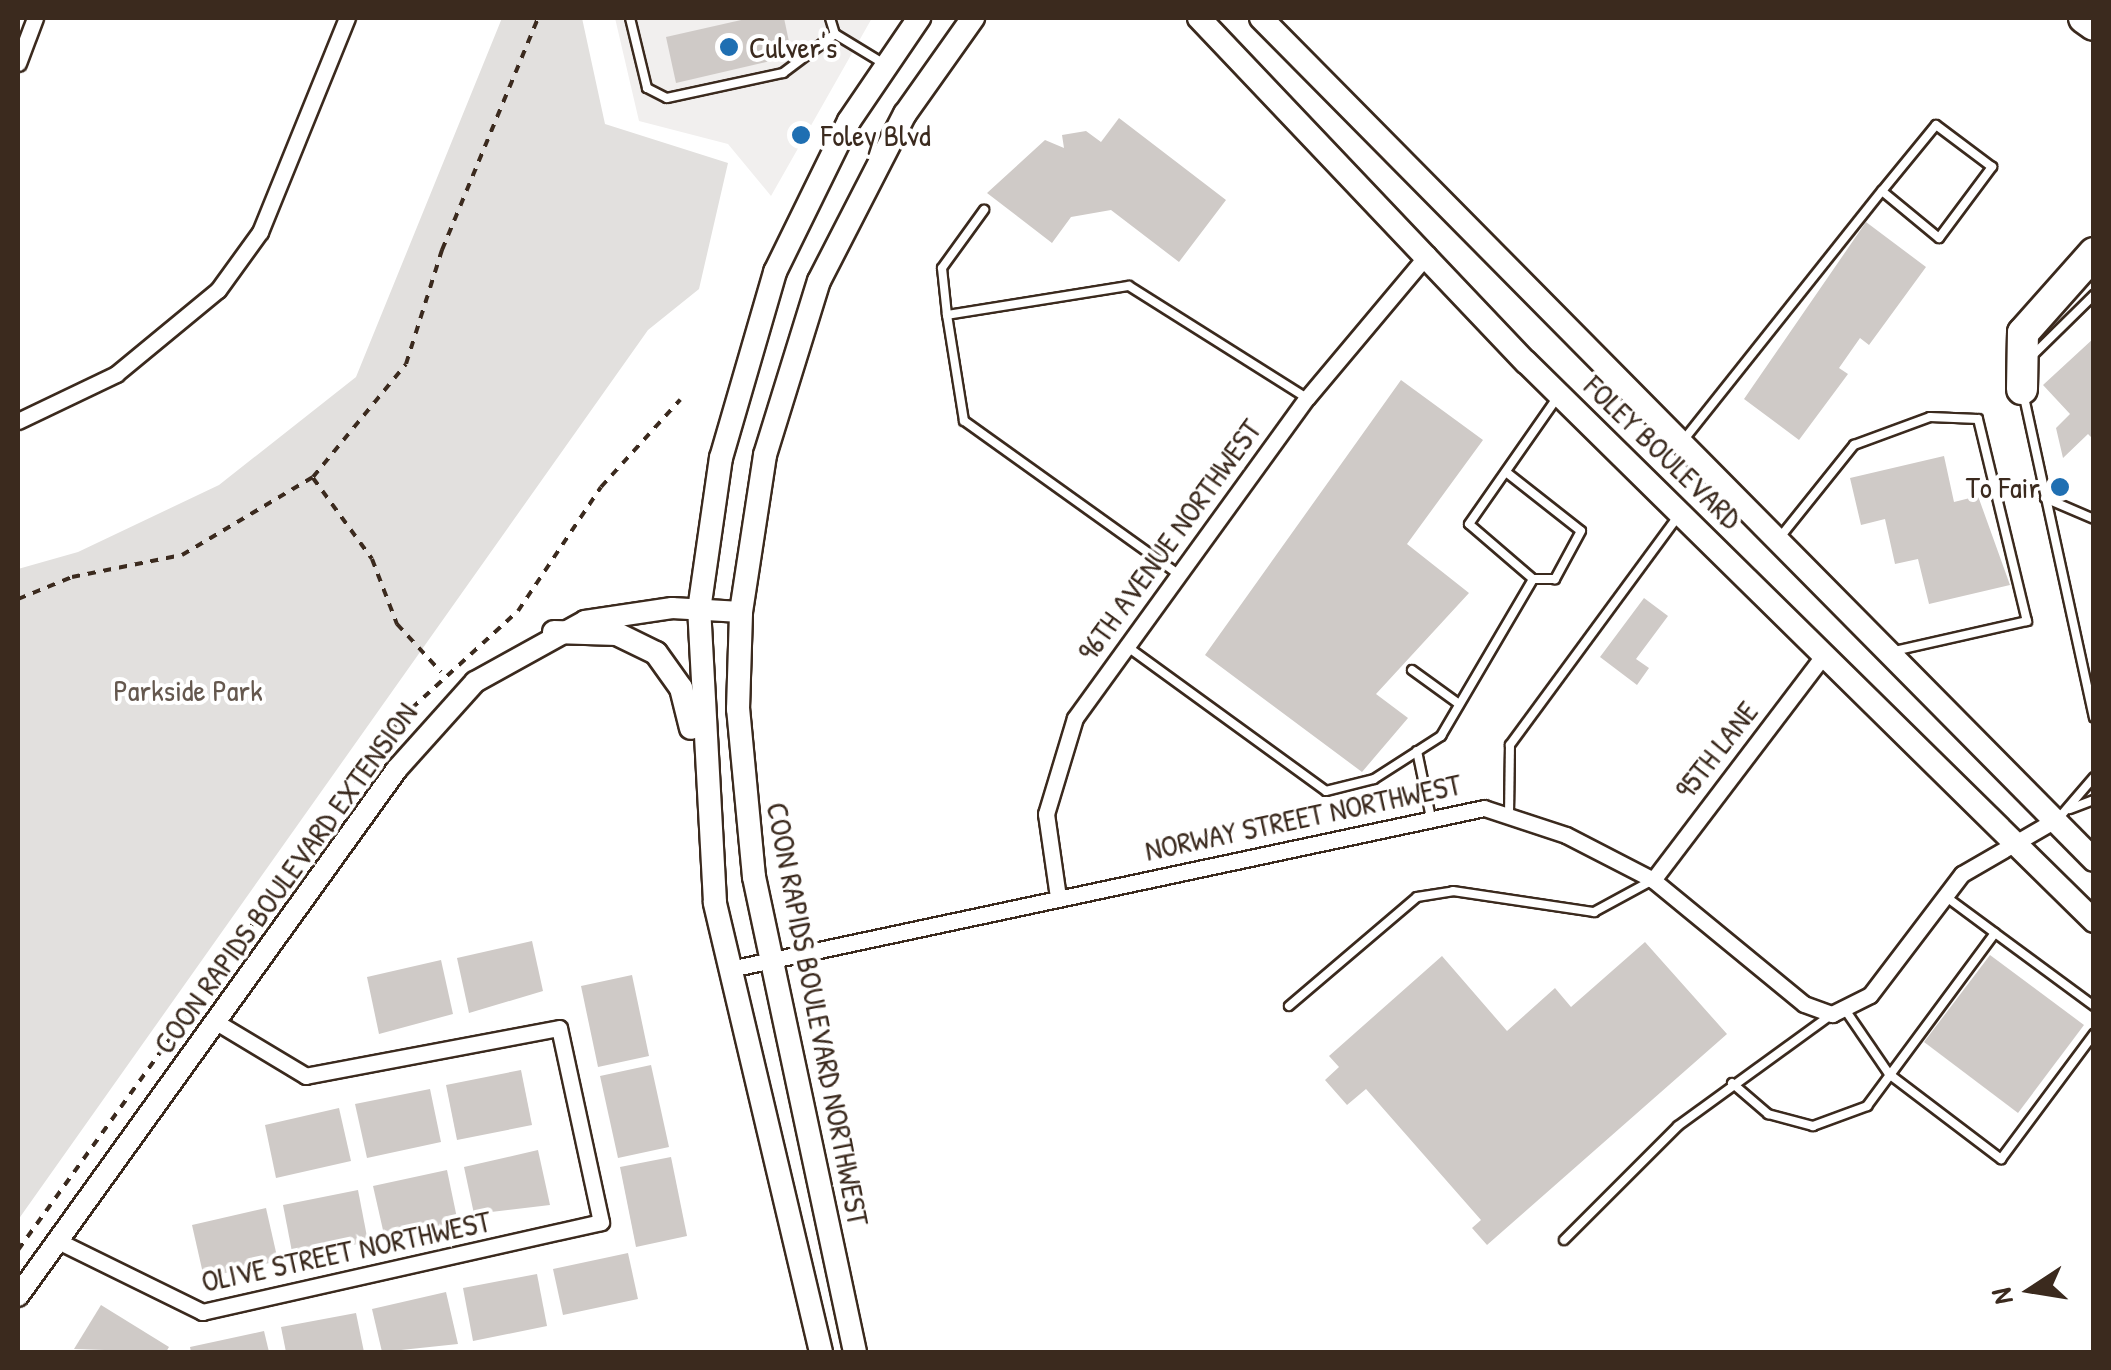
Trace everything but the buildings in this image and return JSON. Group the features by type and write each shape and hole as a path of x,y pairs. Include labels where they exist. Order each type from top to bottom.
{"highway":[{"path":"2084,18 2094,25"},
{"path":"2022,389 2022,333 2094,253"}],"main road":[{"path":"704,801 700,610 714,494 754,332 812,193 886,64 920,18"},
{"name":"COON RAPIDS BOULEVARD NORTHWEST","path":"855,1352 772,961 741,764 741,612 765,456 819,280 906,114 973,18"},
{"name":"FOLEY BOULEVARD","path":"1199,18 1396,218 1560,394 2094,920"},
{"name":"FOLEY BOULEVARD","path":"1260,18 1680,445 1889,652 2062,815 2094,860"},
{"path":"554,632 618,634 670,669 704,801 730,968 822,1352"}],"street":[{"path":"18,64 35,18"},
{"path":"18,422 116,374 218,290 260,232 347,18"},
{"name":"96TH AVENUE NORTHWEST","path":"1058,896 1047,843 1050,780 1075,718 1307,398 1428,254"},
{"name":"COON RAPIDS BOULEVARD EXTENSION","path":"18,1296 435,720 504,660 554,632 610,615 741,612"},
{"name":"95TH LANE","path":"1653,880 1824,656"},
{"name":"NORWAY STREET NORTHWEST","path":"730,968 1430,813 1509,814 1653,880 1804,1004 1839,1012"},
{"path":"1839,1012 1870,995 1945,896 2012,840 2062,815"},
{"name":"OLIVE STREET NORTHWEST","path":"58,1241 202,1312 601,1222 558,1028 306,1076 216,1022"}],"lane":[{"path":"630,18 646,88 667,98 784,73 835,34"},
{"path":"830,18 835,34 886,64"},
{"path":"1680,445 1882,191 1936,125 1992,167 1940,238 1882,191"},
{"path":"984,210 942,268 964,421 1180,574"},
{"path":"947,315 1129,286 1307,398"},
{"path":"2094,294 2033,355 2022,389 2094,717"},
{"path":"1506,472 1580,531 1555,578 1533,579 1468,524 1560,394"},
{"path":"1778,542 1854,445 1930,417 1978,419 2027,621 1889,652"},
{"path":"2045,498 2094,519"},
{"path":"1509,814 1510,745 1681,512"},
{"path":"1125,645 1326,791 1374,779 1440,736 1533,579"},
{"path":"1412,670 1458,704"},
{"path":"1417,752 1430,813"},
{"path":"2062,815 2094,777"},
{"path":"2062,815 2094,800"},
{"path":"1289,1006 1417,896 1452,891 1594,912 1653,880"},
{"path":"1945,896 2094,1006"},
{"path":"1732,1084 1768,1114 1812,1126 1867,1106 1996,933"},
{"path":"1564,1240 1732,1084 1839,1012 1889,1074 2001,1158 2094,1034"}],"path":[{"path":"18,599 72,577 182,555 313,477 406,364 442,250 538,18"},
{"path":"313,477 372,559 396,624 441,672"}],"shaded area":[{"path":"615,18 872,18 771,196 728,144 639,121"}],"green space":[{"name":"Parkside Park","path":"502,18 582,18 605,124 728,163 699,289 648,330 18,1220 18,569 78,552 219,485 356,377"}],"place":[{"name":"Culver's","path":"729,47"},
{"name":"Foley Blvd","path":"801,135"},
{"name":"To Fair","path":"2060,487"}]}
